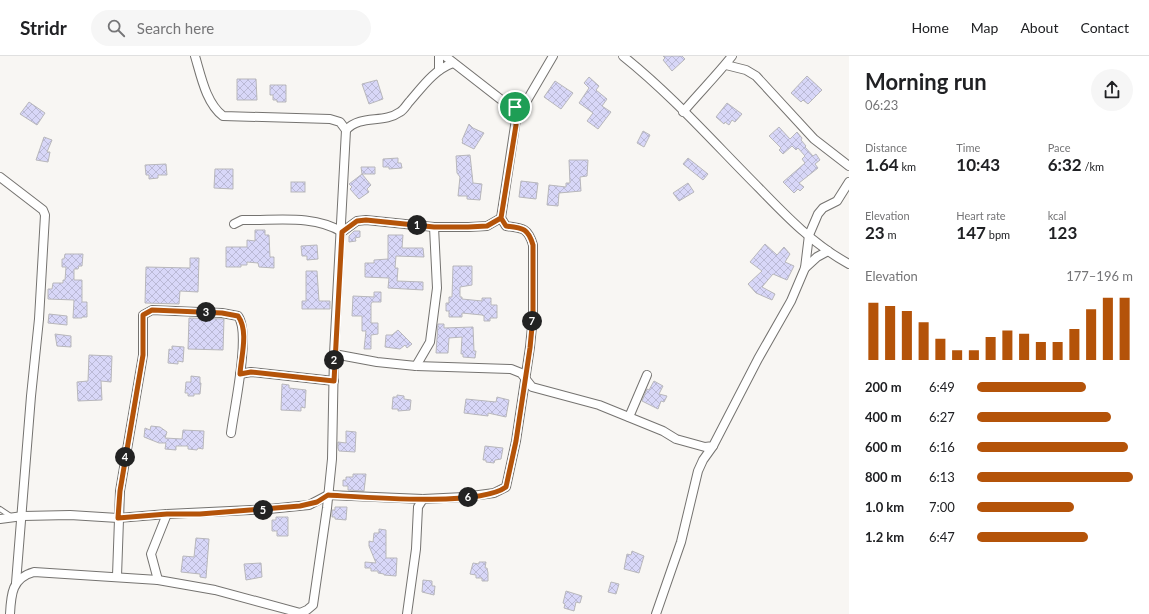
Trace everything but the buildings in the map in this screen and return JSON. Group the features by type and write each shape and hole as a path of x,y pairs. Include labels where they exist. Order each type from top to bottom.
{"street":[{"path":"10,614 12,591 16,583 25,574 34,572 117,576 158,580 215,590 302,613 313,605 327,508 332,459 334,354 342,232 346,130 340,122 330,119 223,116 214,108 206,92 194,56"},
{"path":"439,56 439,70"},
{"path":"445,56 509,106 512,109 516,119"},
{"path":"0,519 22,516 70,515 118,518 269,509 283,506 300,506 317,502 328,495 423,499 486,495 506,487 516,441 533,316 533,245 530,234 525,230 506,226 501,218 516,119 553,56"},
{"path":"683,112 726,65 732,56"},
{"path":"625,57 683,112 788,218 828,252 849,264"},
{"path":"346,130 358,121 376,119 400,112 439,70 453,63"},
{"path":"726,65 746,70 756,76 814,139 849,166"},
{"path":"509,106 523,106"},
{"path":"0,177 43,210 45,215 39,319 31,396 22,516 15,573 16,583"},
{"path":"656,614 660,598 681,542 698,471 703,460 713,446 733,411 758,359 791,301 805,268 809,235 818,214 823,208 837,201 849,182"},
{"path":"342,232 357,221 366,220 434,227 487,226 501,218"},
{"path":"234,224 242,220 315,221 331,225 342,232"},
{"path":"416,366 430,342 437,288 434,227"},
{"path":"805,268 817,256 828,252"},
{"path":"117,576 118,518 121,484 143,355 143,315 152,310 222,313 238,316 242,322 244,332 240,374 231,433"},
{"path":"334,354 377,362 416,366 507,369 518,371 532,387 599,405 663,431 676,439 705,447 713,446"},
{"path":"240,374 251,372 334,381"},
{"path":"629,417 647,375"},
{"path":"407,614 416,549 418,507 423,499"},
{"path":"317,502 327,508"},
{"path":"158,580 151,554 167,514"}],"lane":[{"path":"0,509 12,517"}],"route":[{"path":"515,107 509,106 515,114 516,125 501,218 487,226 468,227 434,227 366,220 357,221 342,232 334,354 334,381 251,372 240,374 244,332 242,322 238,316 222,313 152,310 143,315 143,355 127,443 120,491 118,518 167,514 200,514 269,509 283,506 300,506 317,502 328,495 423,499 464,497 486,495 502,490 506,487 516,441 523,396 524,377 530,348 533,316 533,245 530,234 525,230 506,226 501,218 503,200 516,125 516,119 523,106 515,107"}]}
